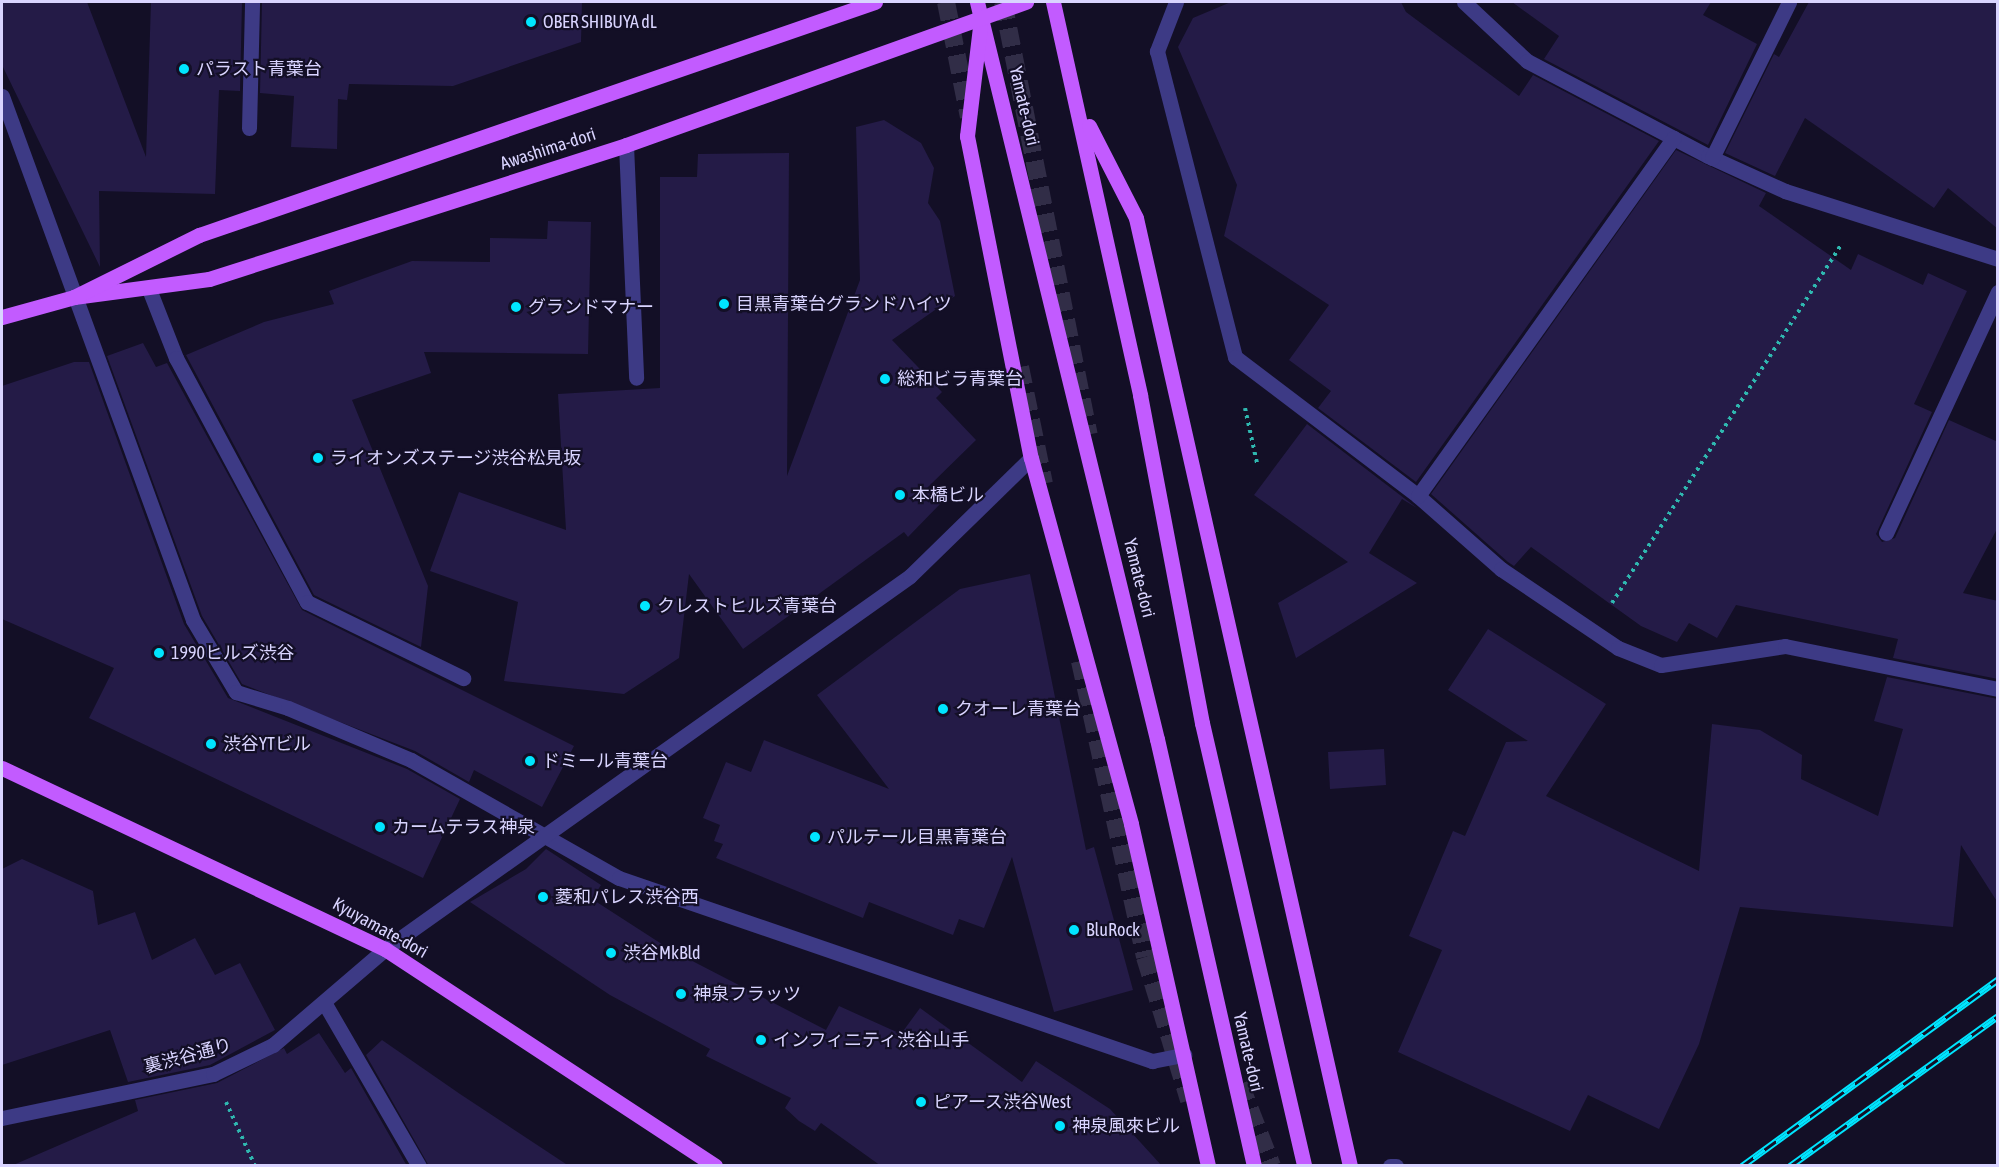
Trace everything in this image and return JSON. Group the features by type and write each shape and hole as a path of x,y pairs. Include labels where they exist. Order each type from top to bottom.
{"main road":[{"name":"Awashima-dori","path":"74,297 199,235 875,2"},
{"name":"Yamate-dori","path":"977,2 1146,693 1254,1166"},
{"name":"Awashima-dori","path":"2,317 74,297 148,289 209,279 626,145 1026,2"},
{"name":"Yamate-dori","path":"1053,2 1079,107 1202,723 1304,1166"},
{"path":"981,18 967,136 1030,458 1131,824 1208,1166"},
{"path":"1079,107 1136,218 1350,1166"},
{"name":"Kyuyamate-dori","path":"2,768 385,950 715,1166"}],"street":[{"path":"249,128 252,2"},
{"path":"1176,2 1157,51 1235,357 1418,496 1501,568 1593,633 1661,665 1785,646 1998,689"},
{"path":"1464,2 1527,61 1712,158 1859,217 1998,259"},
{"path":"1712,158 1788,2"},
{"path":"2,96 193,620 236,692 288,708 411,760 619,878 1152,1061 1184,1054"},
{"path":"1418,496 1673,138"},
{"path":"626,145 636,378"},
{"path":"148,289 176,358 307,602 463,678"},
{"path":"1886,532 1998,292"},
{"name":"裏渋谷通り","path":"2,1118 213,1074 273,1045 325,1004 385,950 910,576 1030,458"},
{"path":"325,1004 419,1166"},
{"path":"1390,1166 1396,1166"}],"path":[{"path":"1593,633 1859,217"},
{"path":"213,1074 255,1166"}],"building":[{"path":"2,2 87,2 146,157 151,2 242,2 240,91 219,90 215,194 99,191 100,267 2,65"},
{"path":"262,2 582,2 581,42 453,86 349,84 347,100 338,99 337,149 291,147 294,96 260,93"},
{"path":"1231,2 1401,2 1406,12 1519,96 1533,75 1659,141 1416,482 1318,408 1331,391 1289,360 1329,305 1224,236 1237,185 1178,47 1193,18"},
{"path":"1512,2 1711,2 1703,15 1757,44 1708,145 1544,59 1559,36"},
{"path":"1809,2 1998,2 1998,229 1948,188 1934,208 1805,118 1775,176 1725,153 1774,54 1779,57"},
{"path":"884,120 921,143 934,168 928,203 940,221 955,296 892,340 942,392 936,398 976,440 927,488 942,502 908,537 904,532 743,649 689,574 679,658 624,694 504,681 518,602 430,571 459,492 566,530 558,394 660,388 660,177 697,177 698,154 789,153 787,476 860,280 856,127"},
{"path":"1676,150 1766,193 1759,206 1851,270 1858,254 1923,285 1928,273 1967,291 1914,404 1932,412 1876,534 1882,542 1895,538 1949,420 1998,442 1998,527 1963,593 1998,601 1998,679 1893,658 1898,639 1736,605 1717,638 1689,623 1677,642 1641,626 1531,547 1514,566 1431,494"},
{"path":"548,221 591,222 588,354 424,352 431,373 352,400 428,586 421,647 314,595 186,355 264,322 334,304 329,291 412,261 490,262 490,238 547,239"},
{"path":"143,343 156,367 167,363 302,610 574,746 542,807 474,770 469,782 415,751 242,684 202,616 107,356"},
{"path":"74,362 89,362 184,624 228,698 407,769 460,799 423,878 89,718 114,668 2,619 2,386"},
{"path":"1307,424 1417,508 1402,499 1369,553 1417,583 1296,658 1278,603 1348,562 1254,495"},
{"path":"1030,574 1086,850 1094,847 1133,990 1054,1012 1012,857 984,928 959,919 953,935 869,902 863,918 716,858 723,844 714,841 720,825 703,818 726,762 751,772 764,740 889,789 817,695 960,589"},
{"path":"1488,629 1606,704 1546,796 1699,871 1712,724 1760,730 1802,755 1801,779 1878,816 1903,729 1874,721 1887,677 1998,699 1998,903 1961,845 1953,927 1740,907 1699,1044 1659,1129 1588,1095 1570,1131 1398,1052 1442,950 1409,936 1453,831 1465,836 1506,742 1528,741 1448,690"},
{"path":"1384,749 1386,785 1330,789 1328,752"},
{"path":"546,849 601,885 592,899 671,950 826,1030 839,1006 901,1034 920,1008 1022,1082 1036,1061 1110,1109 1162,1166 881,1166 821,1123 815,1131 799,1121 785,1108 791,1098 706,1056 710,1049 610,995 470,902 526,869"},
{"path":"22,859 93,891 98,925 135,912 152,960 195,938 215,975 240,963 275,1030 210,1065 128,1082 110,1030 2,1065 2,869"},
{"path":"319,1033 345,1073 351,1068 407,1166 11,1166 138,1111 135,1100 217,1083 284,1048 287,1054"},
{"path":"382,1040 569,1166 429,1166 366,1055"}],"tunnel":[{"path":"946,2 969,117"},
{"path":"1003,2 1089,435"},
{"path":"1020,367 1044,484"},
{"path":"1080,661 1145,957 1189,1100"},
{"path":"1240,1084 1272,1166"}],"railway":[{"path":"1742,1166 1998,979"},
{"path":"1790,1166 1998,1016"}],"place":[{"name":"OBER SHIBUYA dL","path":"531,22"},
{"name":"パラスト青葉台","path":"184,69"},
{"name":"目黒青葉台グランドハイツ","path":"724,304"},
{"name":"グランドマナー","path":"516,307"},
{"name":"総和ビラ青葉台","path":"885,379"},
{"name":"ライオンズステージ渋谷松見坂","path":"318,458"},
{"name":"本橋ビル","path":"900,495"},
{"name":"クレストヒルズ青葉台","path":"645,606"},
{"name":"1990ヒルズ渋谷","path":"159,653"},
{"name":"クオーレ青葉台","path":"943,709"},
{"name":"渋谷YTビル","path":"211,744"},
{"name":"ドミール青葉台","path":"530,761"},
{"name":"カームテラス神泉","path":"380,827"},
{"name":"パルテール目黒青葉台","path":"815,837"},
{"name":"菱和パレス渋谷西","path":"543,897"},
{"name":"BluRock","path":"1074,930"},
{"name":"渋谷MkBld","path":"611,953"},
{"name":"神泉フラッツ","path":"681,994"},
{"name":"インフィニティ渋谷山手","path":"761,1040"},
{"name":"ピアース渋谷West","path":"921,1102"},
{"name":"神泉風來ビル","path":"1060,1126"}]}
